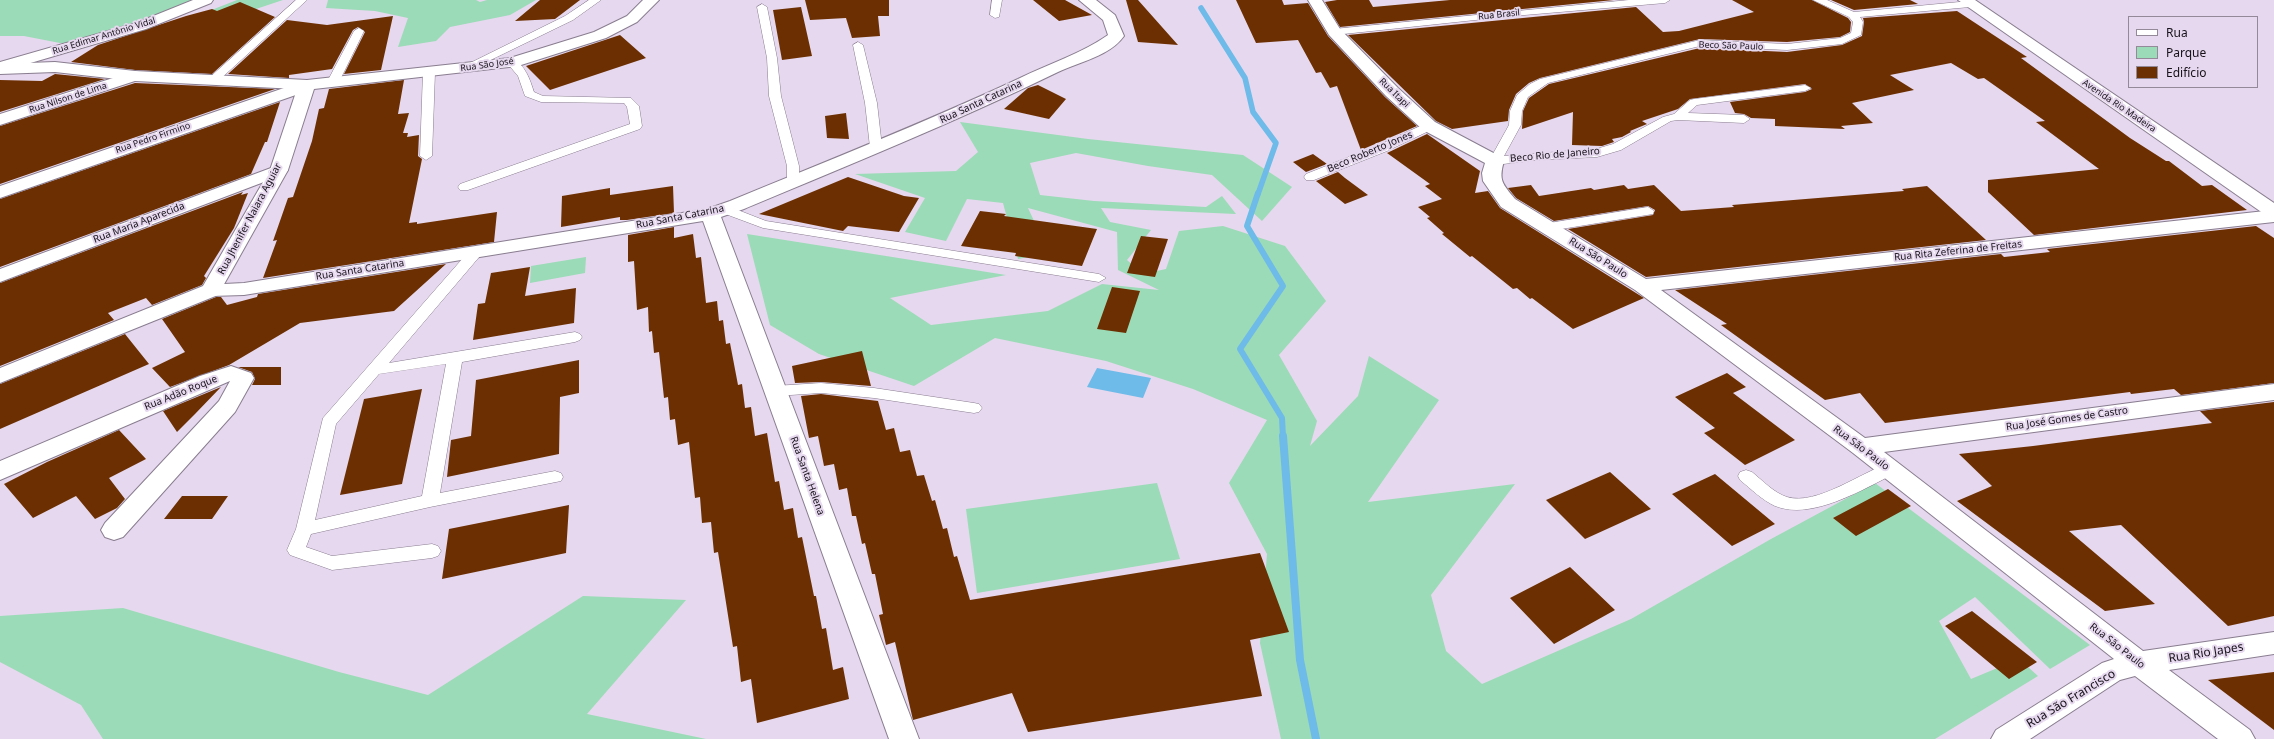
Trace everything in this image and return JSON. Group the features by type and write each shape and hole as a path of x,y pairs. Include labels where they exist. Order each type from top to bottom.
{"street":[{"name":"Rua Edimar Antônio Vidal","path":"0,68 141,26 206,0"},
{"name":"Rua São José","path":"307,85 512,63 600,34 632,19 652,0"},
{"name":"Rua Santa Catarina","path":"211,290 244,289 381,266 475,253 718,211 793,182 968,109 1066,62 1094,52 1116,36 1110,18 1086,0"},
{"name":"Rua Itapi","path":"1315,0 1334,32 1392,92 1429,126 1495,161"},
{"name":"Avenida Rio Madeira","path":"1968,2 2274,212"},
{"path":"0,68 55,67 135,76 307,85"},
{"name":"Rua Nilson de Lima","path":"0,120 135,76"},
{"name":"Rua Jhenifer Naiara Aguiar","path":"211,290 279,170 307,85"},
{"name":"Rua Pedro Firmino","path":"0,192 307,85"},
{"name":"Rua São Paulo","path":"1495,161 1491,173 1492,181 1508,203 1642,286 1861,447 2139,663 2240,739"},
{"name":"Rua Maria Aparecida","path":"0,276 279,170"},
{"name":"Rua Santa Helena","path":"718,211 775,391 904,739"},
{"name":"Rua Rita Zeferina de Freitas","path":"1642,286 2274,216"},
{"path":"0,376 211,290"},
{"name":"Rua Adão Roque","path":"0,471 208,381 231,374 243,378 227,406 114,530"},
{"name":"Rua José Gomes de Castro","path":"1861,447 2274,392"},
{"name":"Rua Rio Japes","path":"2139,663 2274,643"},
{"name":"Rua São Francisco","path":"2006,739 2112,671 2139,663"}],"lane":[{"path":"214,80 302,0"},
{"path":"464,69 569,18 596,0"},
{"path":"995,15 997,0"},
{"name":"Rua Brasil","path":"1334,32 1513,13 1665,0"},
{"path":"1818,0 1853,15 1968,2"},
{"path":"762,6 772,58 774,96 793,166 793,182"},
{"name":"Beco São Paulo","path":"1495,161 1515,125 1516,111 1523,96 1534,86 1544,81 1700,43 1758,47 1787,47 1842,41 1856,35 1858,22 1853,15"},
{"path":"333,82 359,30"},
{"path":"858,46 871,103 876,147"},
{"path":"464,187 636,126 633,106 627,100 541,99 529,94 523,75 512,63"},
{"path":"426,156 429,72"},
{"name":"Beco Rio de Janeiro","path":"1678,116 1694,102 1804,88"},
{"name":"Beco Rio de Janeiro","path":"1495,161 1536,156 1596,153 1617,147 1667,119 1678,116 1744,120"},
{"name":"Beco Roberto Jones","path":"1310,177 1383,148 1429,126"},
{"path":"718,211 763,224 1099,278"},
{"path":"1549,227 1648,211"},
{"path":"432,551 332,563 296,550 305,529 329,422 372,370 475,253"},
{"path":"372,370 454,358 575,337"},
{"path":"430,501 454,358"},
{"path":"775,391 821,388 874,393 974,408"},
{"path":"1746,476 1767,493 1787,503 1810,504 1890,469"},
{"path":"305,529 430,501 555,477"}],"green space":[{"path":"0,0 198,0 168,13 65,44 24,36 0,36"},
{"path":"237,0 283,0 223,20 181,22"},
{"path":"328,0 476,0 480,2 487,0 536,0 510,15 450,27 436,41 398,47 408,18 375,11 326,8"},
{"path":"960,122 1088,139 1243,155 1292,187 1262,221 1212,175 1148,166 1076,153 1030,163 1040,195 1094,201 1206,207 1222,196 1236,214 1101,208 1110,222 1151,230 1127,260 1143,274 1166,269 1179,231 1223,226 1285,246 1326,301 1279,355 1317,421 1310,446 1358,396 1369,356 1439,400 1368,502 1515,484 1431,595 1446,651 1482,684 1631,619 1771,539 1875,483 2090,645 2050,669 1975,597 1939,621 1971,679 2019,659 2038,676 1935,739 1281,739 1260,643 1267,554 1229,483 1267,420 1193,389 1106,361 995,338 914,386 819,354 770,325 747,234 1006,275 890,298 931,325 1048,311 1102,284 1159,290 1118,270 1117,232 1028,208 1049,253 1018,259 1003,203 967,199 946,241 905,232 925,198 855,174 956,171 978,152"},
{"path":"586,257 585,273 530,283 531,266"},
{"path":"1157,483 1180,559 977,593 966,509"},
{"path":"583,596 686,600 587,714 706,739 103,739 81,705 0,662 0,616 123,608 339,672 428,695"}],"water":[{"path":"1097,368 1151,378 1143,398 1087,387"}],"building":[{"path":"540,0 580,0 555,19 515,21"},
{"path":"805,0 889,0 889,16 878,16 880,36 852,38 846,18 810,20"},
{"path":"1033,0 1065,0 1092,15 1059,21"},
{"path":"1126,0 1138,0 1178,45 1138,42"},
{"path":"1236,0 1282,0 1284,5 1308,3 1328,36 1385,97 1417,126 1361,150 1337,86 1330,88 1321,72 1316,73 1298,40 1256,43"},
{"path":"1337,0 1369,0 1373,7 1450,0 1614,0 1340,27 1325,2"},
{"path":"1732,0 1812,0 1848,18 1851,22 1850,32 1840,37 1787,42 1700,39 1540,78 1529,83 1516,94 1509,110 1508,121 1452,129 1436,121 1348,35 1636,7 1663,32 1679,31 1754,12"},
{"path":"1831,0 1910,0 1918,4 1854,10"},
{"path":"240,2 275,17 212,74 135,70 71,62 98,45 186,16 212,9 217,11"},
{"path":"801,7 812,56 782,60 773,10"},
{"path":"1957,11 2027,57 2021,58 2130,138 2166,161 2169,161 2202,186 2212,185 2247,210 2034,235 1988,192 1988,180 2099,169 2036,122 2045,121 1984,78 1978,79 1951,63 1890,75 1914,90 1852,103 1873,123 1841,126 1845,129 1775,126 1775,119 1751,118 1744,114 1735,113 1730,102 1805,92 1812,89 1805,84 1690,99 1678,109 1642,121 1647,124 1630,131 1631,132 1622,137 1612,139 1614,142 1602,146 1572,145 1573,112 1522,129 1523,111 1529,98 1549,84 1700,48 1787,52 1842,45 1862,36 1864,22 1863,18"},
{"path":"393,16 381,70 344,74 365,32 358,27 353,30 332,69 289,75 289,78 228,74 287,20 327,25"},
{"path":"620,35 646,58 550,90 526,66"},
{"path":"55,74 105,79 0,112 0,80 42,81"},
{"path":"404,80 398,114 409,113 403,133 408,133 407,137 419,135 418,156 422,159 409,223 417,222 417,224 497,212 494,242 263,278 277,240 273,241 288,198 293,197 312,141 319,109 324,108 329,89"},
{"path":"135,83 275,89 0,184 0,126"},
{"path":"1038,85 1066,99 1049,119 1004,109 1028,88"},
{"path":"280,102 267,142 265,142 251,174 0,267 0,199"},
{"path":"846,113 849,139 827,138 825,116"},
{"path":"1427,134 1480,171 1475,193 1488,191 1500,208 1644,298 1573,329 1517,288 1513,289 1472,256 1470,257 1442,234 1444,233 1427,218 1430,217 1418,207 1442,199 1425,186 1430,184 1387,153"},
{"path":"1313,154 1327,164 1306,172 1293,162"},
{"path":"1338,172 1368,195 1345,204 1316,181"},
{"path":"848,177 904,196 919,198 899,232 848,226 843,231 759,214"},
{"path":"1531,185 1539,196 1591,188 1594,190 1624,185 1628,189 1654,185 1681,211 1734,207 1732,205 1904,191 1902,189 1927,186 1986,240 1646,277 1568,229 1653,215 1655,210 1648,206 1554,221 1516,198 1508,188"},
{"path":"673,186 674,213 627,220 620,220 620,217 561,227 562,196 610,188 610,195"},
{"path":"243,192 241,195 248,193 234,228 204,276 206,278 202,285 152,305 146,298 108,313 114,320 0,366 0,283"},
{"path":"980,211 1006,214 1004,216 1097,229 1082,266 1015,256 1016,253 961,246"},
{"path":"2256,226 2274,238 2274,383 2181,395 2174,389 2131,394 2130,392 1885,423 1860,393 1825,400 1721,325 1727,324 1675,290 2001,254 2004,257 2050,252 2047,249"},
{"path":"674,227 674,238 693,234 696,258 701,257 706,303 717,301 719,321 723,320 726,344 730,343 738,385 742,384 745,408 751,407 755,436 767,433 775,482 779,481 784,510 793,508 798,538 802,537 822,629 826,628 833,670 843,667 849,699 757,723 751,679 741,682 737,646 733,647 718,552 714,553 711,522 702,523 700,497 695,498 689,442 678,445 675,419 670,420 668,397 664,398 659,352 654,353 652,331 649,332 648,307 637,310 634,261 628,262 628,235"},
{"path":"1141,236 1168,239 1155,277 1127,273"},
{"path":"446,264 394,311 300,323 229,365 170,387 152,368 185,352 162,319 216,297 221,297 227,305 257,297 258,294"},
{"path":"530,267 525,296 576,288 574,323 473,340 478,304 485,303 491,273"},
{"path":"1112,287 1140,291 1126,333 1097,329"},
{"path":"125,334 149,364 0,429 0,384"},
{"path":"862,351 871,386 821,382 795,383 792,366"},
{"path":"579,360 579,393 560,397 559,454 447,477 451,440 471,436 476,380"},
{"path":"238,367 281,367 281,385 252,385 255,379 252,372"},
{"path":"1727,373 1746,387 1733,393 1795,440 1745,465 1704,433 1715,428 1675,397"},
{"path":"221,387 195,414 177,432 163,411"},
{"path":"422,389 402,484 340,495 364,399"},
{"path":"821,394 878,401 886,430 894,428 900,452 910,450 917,476 924,475 932,501 935,500 943,529 947,528 954,557 957,556 970,600 1260,553 1289,632 1250,640 1262,696 1028,732 1012,693 913,720 895,642 886,645 879,615 883,614 875,574 872,574 865,543 862,544 856,516 852,516 847,488 839,490 834,464 824,466 818,436 809,438 801,396"},
{"path":"2274,402 2274,616 2228,626 2121,525 2069,531 2155,604 2105,611 1957,501 1992,486 1959,454 2212,423 2200,411"},
{"path":"119,430 146,459 109,478 125,499 117,508 95,519 76,496 33,518 4,484 47,462"},
{"path":"1610,472 1651,509 1585,539 1546,500"},
{"path":"1715,474 1775,524 1732,546 1672,494"},
{"path":"1888,489 1911,506 1856,536 1833,518"},
{"path":"182,496 228,496 212,519 164,519"},
{"path":"569,505 566,553 442,579 449,529"},
{"path":"1570,567 1615,610 1554,644 1510,598"},
{"path":"1972,611 2037,662 2009,679 1945,626"},
{"path":"2274,672 2274,730 2208,680"}],"waterway":[{"path":"1201,8 1245,78 1253,112 1276,143 1258,194"},
{"path":"1258,193 1247,226 1283,286 1240,349 1282,418 1283,437"},
{"path":"1283,436 1300,660 1316,739"}]}
